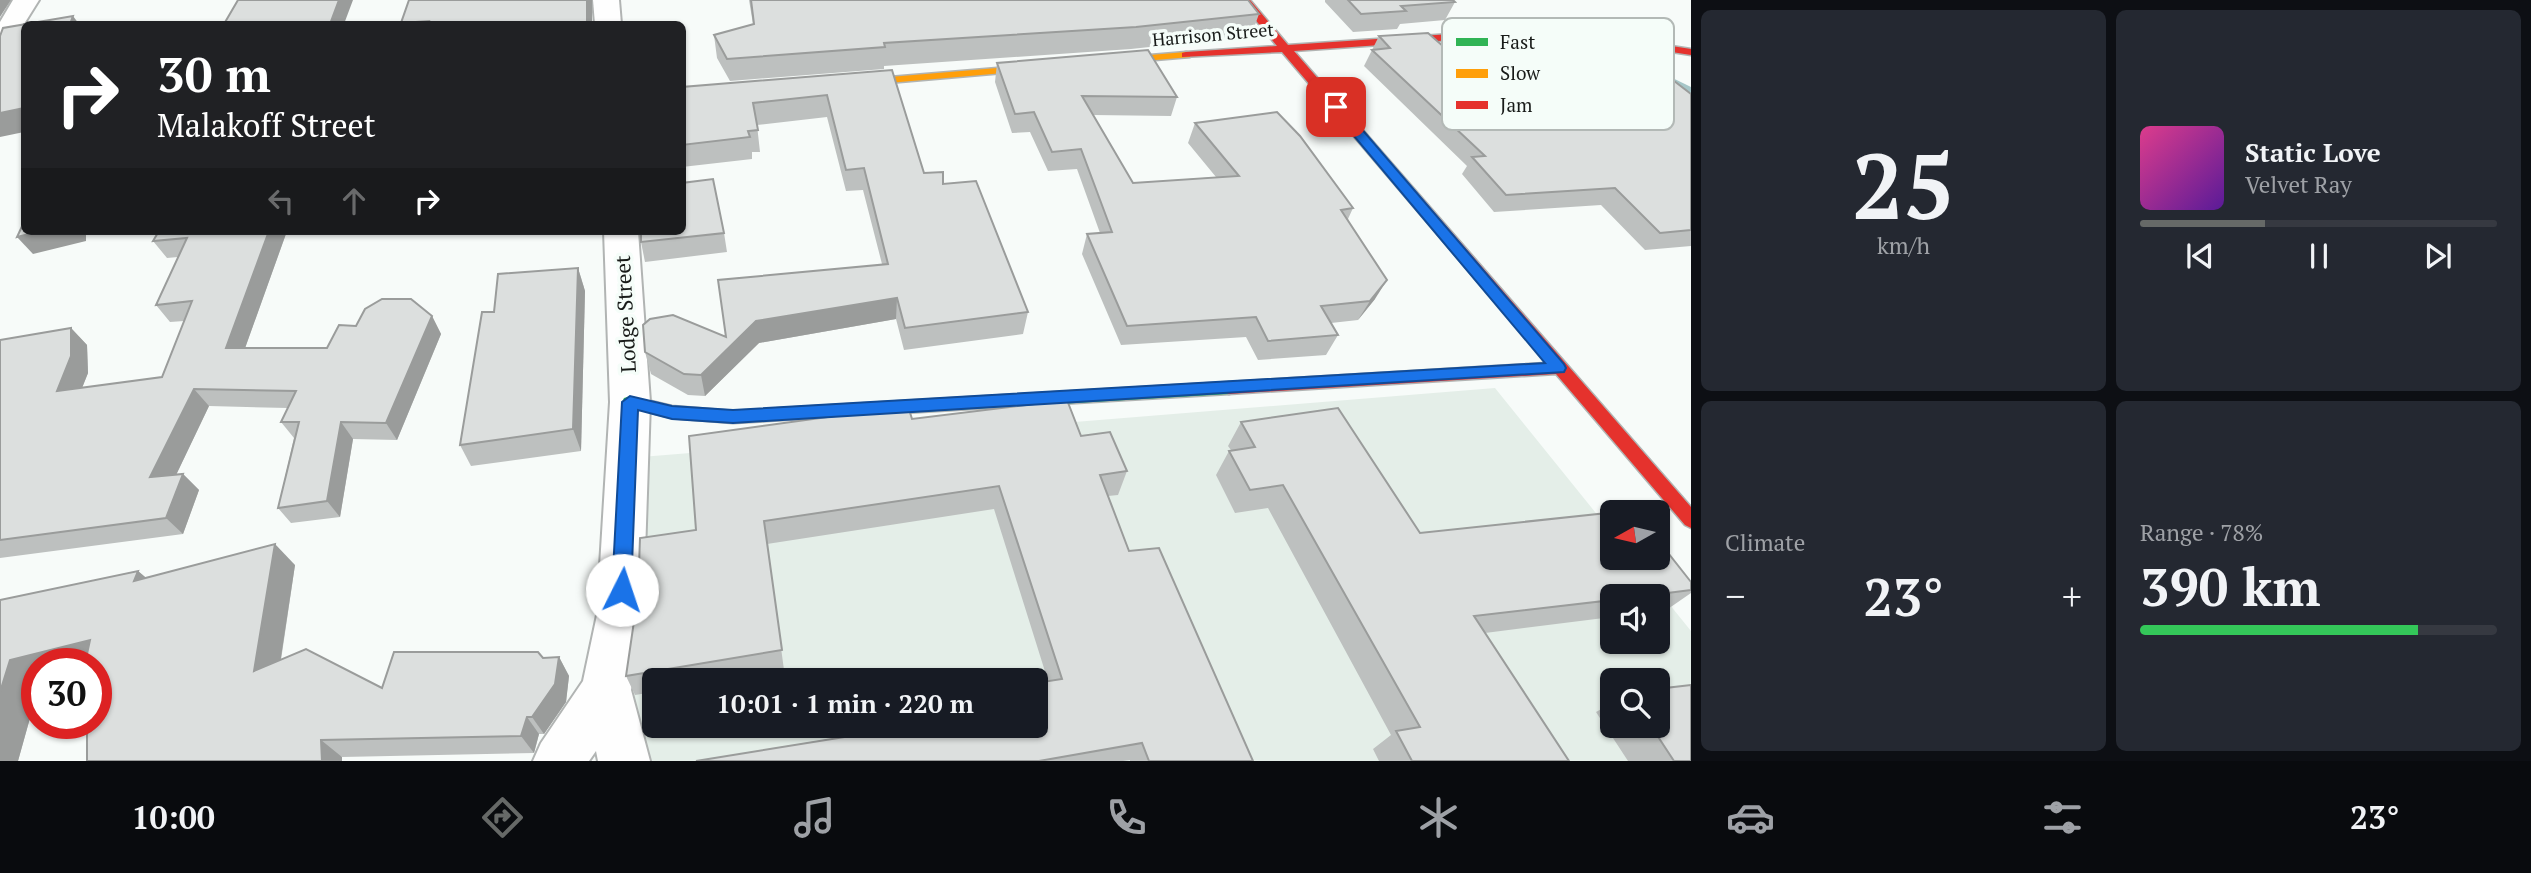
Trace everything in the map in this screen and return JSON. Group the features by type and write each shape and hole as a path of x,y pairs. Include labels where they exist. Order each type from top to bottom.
{"street":[{"path":"0,59 12,24 26,0"},
{"path":"606,0 608,21"},
{"path":"1244,0 1691,520"},
{"name":"Harrison Street","path":"820,85 1285,47 1442,37"},
{"name":"Lodge Street","path":"606,690 620,614 630,402 621,235"},
{"path":"630,402 672,412 733,417 1558,368"},
{"path":"559,761 606,690"},
{"path":"606,690 624,761"}],"shaded area":[{"path":"1495,388 1600,518 1600,570 1642,570 1653,584 1600,584 1600,654 1670,654 1670,605 1691,631 1691,761 625,761 641,457"}],"building":[{"path":"238,0 339,0 331,21 226,21"},
{"path":"409,0 587,0 587,21 402,21"},
{"path":"751,0 1248,0 1259,14 1136,27 884,43 885,47 727,59 714,35 754,24"},
{"path":"1348,0 1455,2 1401,6 1406,11 1361,14"},
{"path":"73,16 71,21 44,21"},
{"path":"21,25 21,109 0,113 0,36 3,28"},
{"path":"1428,33 1442,45 1442,116 1372,50 1390,48 1379,36"},
{"path":"1148,50 1177,97 1082,96 1133,183 1239,176 1195,123 1277,112 1300,136 1353,208 1341,210 1387,280 1370,301 1321,306 1338,335 1268,341 1256,317 1127,326 1087,234 1112,232 1081,149 1052,152 1034,112 1015,114 997,63"},
{"path":"892,70 924,173 943,172 943,184 976,181 1028,312 905,328 897,298 756,321 701,375 684,374 645,352 643,325 650,319 673,315 726,337 718,280 888,264 864,168 846,170 827,95 753,103 758,130 748,131 750,137 686,145 686,87"},
{"path":"1674,81 1691,94 1691,230 1660,233 1615,188 1506,195 1472,157 1485,156 1457,130 1674,130"},
{"path":"713,179 724,233 641,242 641,235 686,235 686,182"},
{"path":"157,235 268,235 226,348 327,348 339,325 356,326 365,309 382,299 411,299 432,316 386,423 341,422 327,501 278,508 299,422 281,422 296,391 194,389 150,477 183,474 166,518 0,540 0,340 71,328 71,356 57,391 162,377 192,301 156,305 187,238 153,241"},
{"path":"578,268 573,429 460,445 482,312 494,312 498,274"},
{"path":"1067,400 1081,436 1110,432 1127,471 1100,475 1129,551 1159,548 1253,761 1149,761 1142,743 1039,761 696,761 839,738 1048,738 1048,681 1062,679 999,486 764,521 782,650 674,668 642,668 642,673 626,676 638,594 640,538 696,530 689,436 908,406 912,419"},
{"path":"1338,408 1420,533 1600,514 1600,570 1670,570 1670,555 1691,582 1691,590 1670,593 1670,584 1600,584 1600,601 1474,616 1569,761 1412,761 1396,731 1420,727 1283,485 1250,490 1229,451 1255,447 1241,422"},
{"path":"275,544 254,671 306,649 382,688 394,652 538,652 543,658 559,657 555,684 532,717 527,717 521,736 321,740 322,761 87,761 87,739 112,739 112,648 88,648 90,640 58,648 21,648 21,657 10,660 0,692 0,600 138,571 134,581"},
{"path":"1691,685 1691,761 1674,761 1659,738 1670,738 1670,687"}],"waterway":[{"path":"1674,104 1691,113"}],"traffic: fast":[{"path":"630,402 672,412 733,417 1229,388"}],"traffic: slow":[{"path":"842,84 1186,55"}],"traffic: jam":[{"path":"1244,0 1691,520"},
{"path":"1186,55 1442,38"},
{"path":"1674,49 1691,52"},
{"path":"1229,388 1558,368"}],"route":[{"path":"622,590 630,402 672,412 733,417 1558,368 1336,107"}]}
